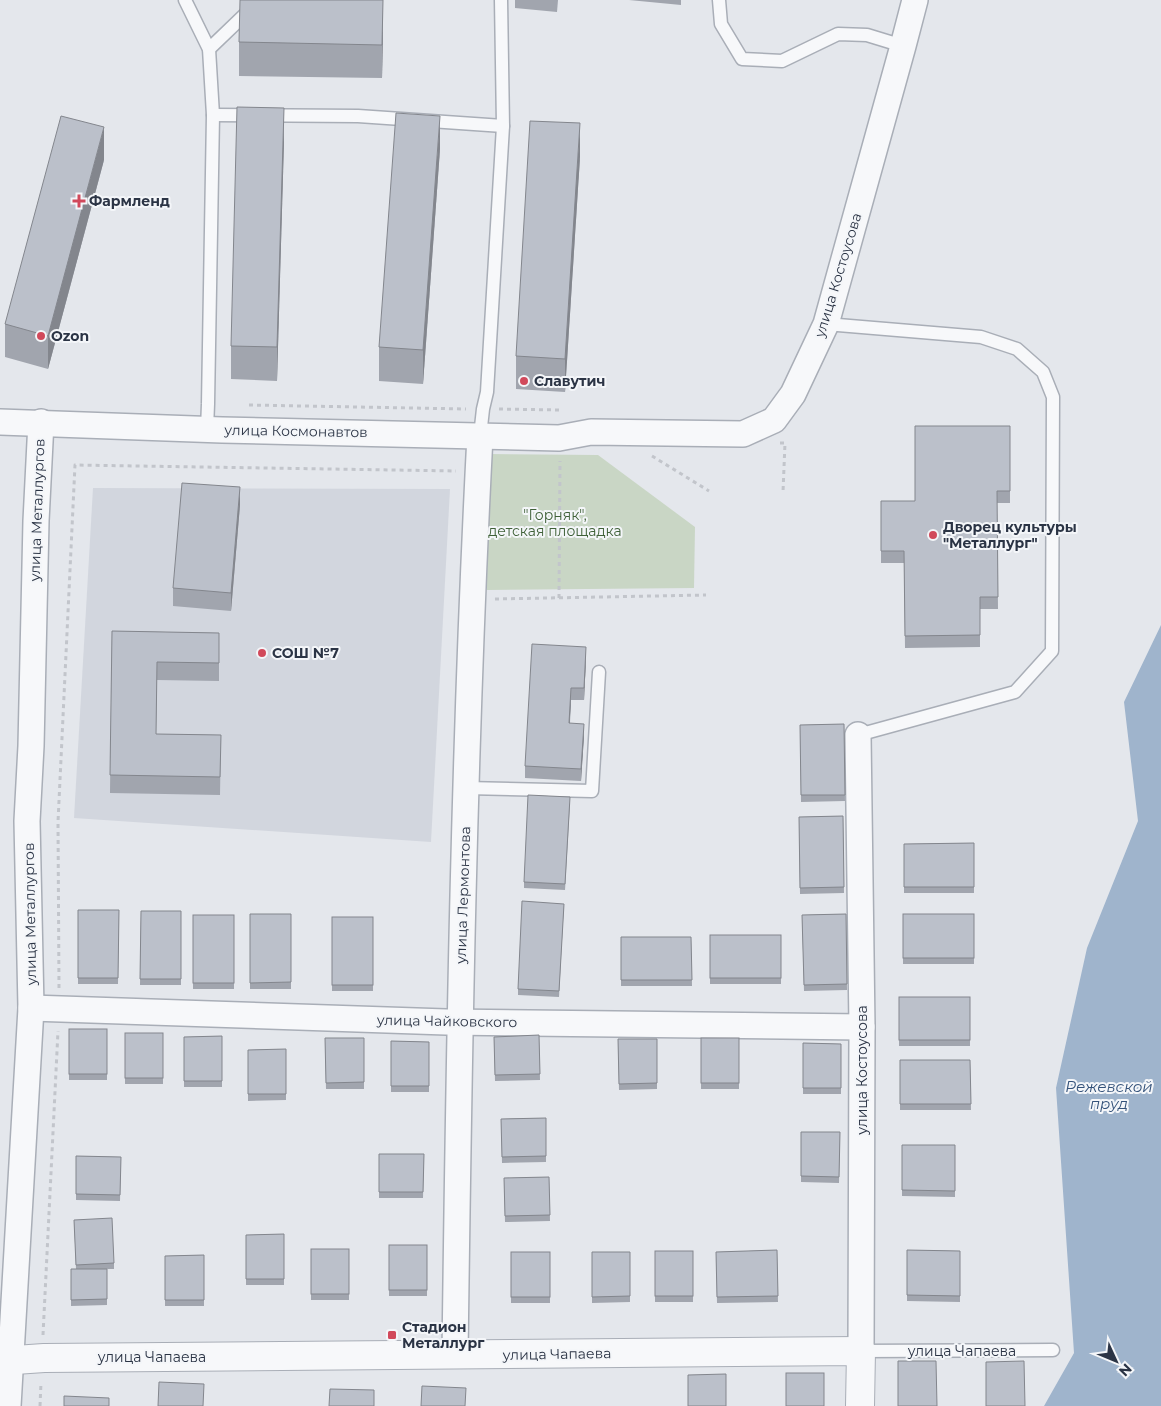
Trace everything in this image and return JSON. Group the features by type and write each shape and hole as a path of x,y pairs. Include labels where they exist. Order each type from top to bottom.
{"street":[{"name":"улица Костоусова","path":"591,432 743,434 774,420 793,394 826,324 915,0"},
{"name":"улица Космонавтов","path":"0,422 559,438 591,432"},
{"name":"улица Металлургов","path":"8,1406 5,1360 31,1008 28,820 40,422"},
{"name":"улица Лермонтова","path":"455,1355 459,1022 471,600 480,436"},
{"name":"улица Костоусова","path":"858,735 862,1027 860,1406"},
{"name":"улица Чайковского","path":"31,1008 459,1022 862,1027"},
{"name":"улица Чапаева","path":"5,1360 44,1358 455,1355 519,1366 861,1352"}],"lane":[{"path":"184,0 209,49 213,115 206,429"},
{"path":"209,49 260,0"},
{"path":"480,436 487,392 503,126 502,0"},
{"path":"719,0 721,24 742,59 782,61 838,34 867,35 903,46"},
{"path":"213,115 358,116 503,126"},
{"path":"826,324 981,337 1017,349 1043,372 1053,397 1052,651 1015,692 858,735"},
{"path":"466,788 592,791 599,672"},
{"name":"улица Чапаева","path":"861,1352 1054,1350"}],"path":[{"path":"248,405 561,410"},
{"path":"559,598 560,455"},
{"path":"42,1338 60,1008 58,822 75,465 464,471"},
{"path":"490,599 706,595"},
{"path":"40,1406 42,1374"}],"shaded area":[{"name":"СОШ №7","path":"93,488 450,489 431,842 74,818"}],"green space":[{"name":"\"Горняк\", детская площадка","path":"488,454 598,455 695,527 694,588 487,590"}],"water":[{"name":"Режевской пруд","path":"1161,625 1161,1406 1044,1406 1074,1353 1056,1088 1087,948 1138,821 1124,702"}],"building":[{"path":"240,0 383,0 382,45 239,42"},
{"path":"237,107 284,108 277,347 231,346"},
{"path":"396,113 440,116 423,350 379,347"},
{"path":"61,116 104,127 48,336 5,324"},
{"path":"530,121 580,123 565,359 516,356"},
{"path":"915,426 1010,426 1010,491 997,491 998,597 980,597 980,635 905,636 904,551 881,551 881,501 915,501"},
{"path":"182,483 240,487 231,593 173,588"},
{"path":"112,631 219,633 219,663 157,662 156,734 221,735 220,777 110,775"},
{"path":"532,644 586,647 584,688 571,688 569,723 584,724 581,769 525,766"},
{"path":"844,724 845,795 801,795 800,725"},
{"path":"528,795 570,797 565,884 524,882"},
{"path":"843,816 844,887 800,888 799,817"},
{"path":"974,843 974,887 904,887 904,844"},
{"path":"522,901 564,904 559,991 518,989"},
{"path":"78,910 119,910 118,978 78,978"},
{"path":"141,911 181,911 181,979 140,979"},
{"path":"250,914 291,914 291,982 250,983"},
{"path":"846,914 847,984 804,985 802,915"},
{"path":"903,914 974,914 974,958 903,958"},
{"path":"193,915 234,915 234,983 193,983"},
{"path":"332,917 373,917 373,985 332,985"},
{"path":"710,935 781,935 781,978 710,978"},
{"path":"621,937 691,937 692,980 621,980"},
{"path":"899,997 970,997 970,1040 899,1040"},
{"path":"69,1029 107,1029 107,1074 69,1074"},
{"path":"125,1033 163,1033 163,1078 125,1078"},
{"path":"539,1035 540,1074 495,1075 494,1037"},
{"path":"222,1036 222,1081 184,1081 184,1037"},
{"path":"325,1038 364,1038 364,1082 326,1083"},
{"path":"701,1038 739,1038 739,1083 701,1083"},
{"path":"618,1039 657,1039 657,1083 619,1084"},
{"path":"391,1041 429,1042 429,1086 391,1086"},
{"path":"803,1043 841,1044 841,1088 803,1088"},
{"path":"286,1049 286,1094 248,1094 248,1050"},
{"path":"900,1060 970,1060 971,1104 900,1104"},
{"path":"546,1118 546,1156 502,1157 501,1119"},
{"path":"801,1132 840,1132 839,1177 801,1176"},
{"path":"902,1145 955,1145 955,1191 902,1190"},
{"path":"379,1154 424,1154 423,1192 379,1192"},
{"path":"76,1156 121,1157 120,1195 76,1194"},
{"path":"549,1177 550,1215 505,1216 504,1178"},
{"path":"112,1218 114,1263 76,1265 74,1220"},
{"path":"284,1234 284,1279 246,1279 246,1235"},
{"path":"389,1245 427,1245 427,1290 389,1290"},
{"path":"311,1249 349,1249 349,1294 311,1294"},
{"path":"777,1250 778,1296 717,1297 716,1252"},
{"path":"907,1250 960,1251 960,1296 907,1295"},
{"path":"655,1251 693,1251 693,1296 655,1296"},
{"path":"511,1252 550,1252 550,1297 511,1297"},
{"path":"592,1252 630,1252 630,1296 592,1297"},
{"path":"204,1255 204,1300 165,1300 165,1256"},
{"path":"71,1269 107,1269 107,1299 71,1300"},
{"path":"898,1361 936,1361 937,1406 898,1406"},
{"path":"1024,1361 1025,1406 986,1406 986,1362"},
{"path":"786,1373 824,1373 824,1406 786,1406"},
{"path":"726,1374 726,1406 688,1406 688,1375"},
{"path":"159,1382 204,1384 203,1406 158,1406"},
{"path":"422,1386 466,1388 465,1406 421,1406"},
{"path":"330,1389 374,1390 374,1406 329,1406"},
{"path":"64,1396 109,1398 109,1406 64,1406"}],"place":[{"name":"Фармленд","path":"79,201"},
{"name":"Ozon","path":"41,336"},
{"name":"Славутич","path":"524,381"},
{"name":"Дворец культуры \"Металлург\"","path":"933,535"},
{"name":"СОШ №7","path":"262,653"},
{"name":"Стадион Металлург","path":"392,1335"}]}
